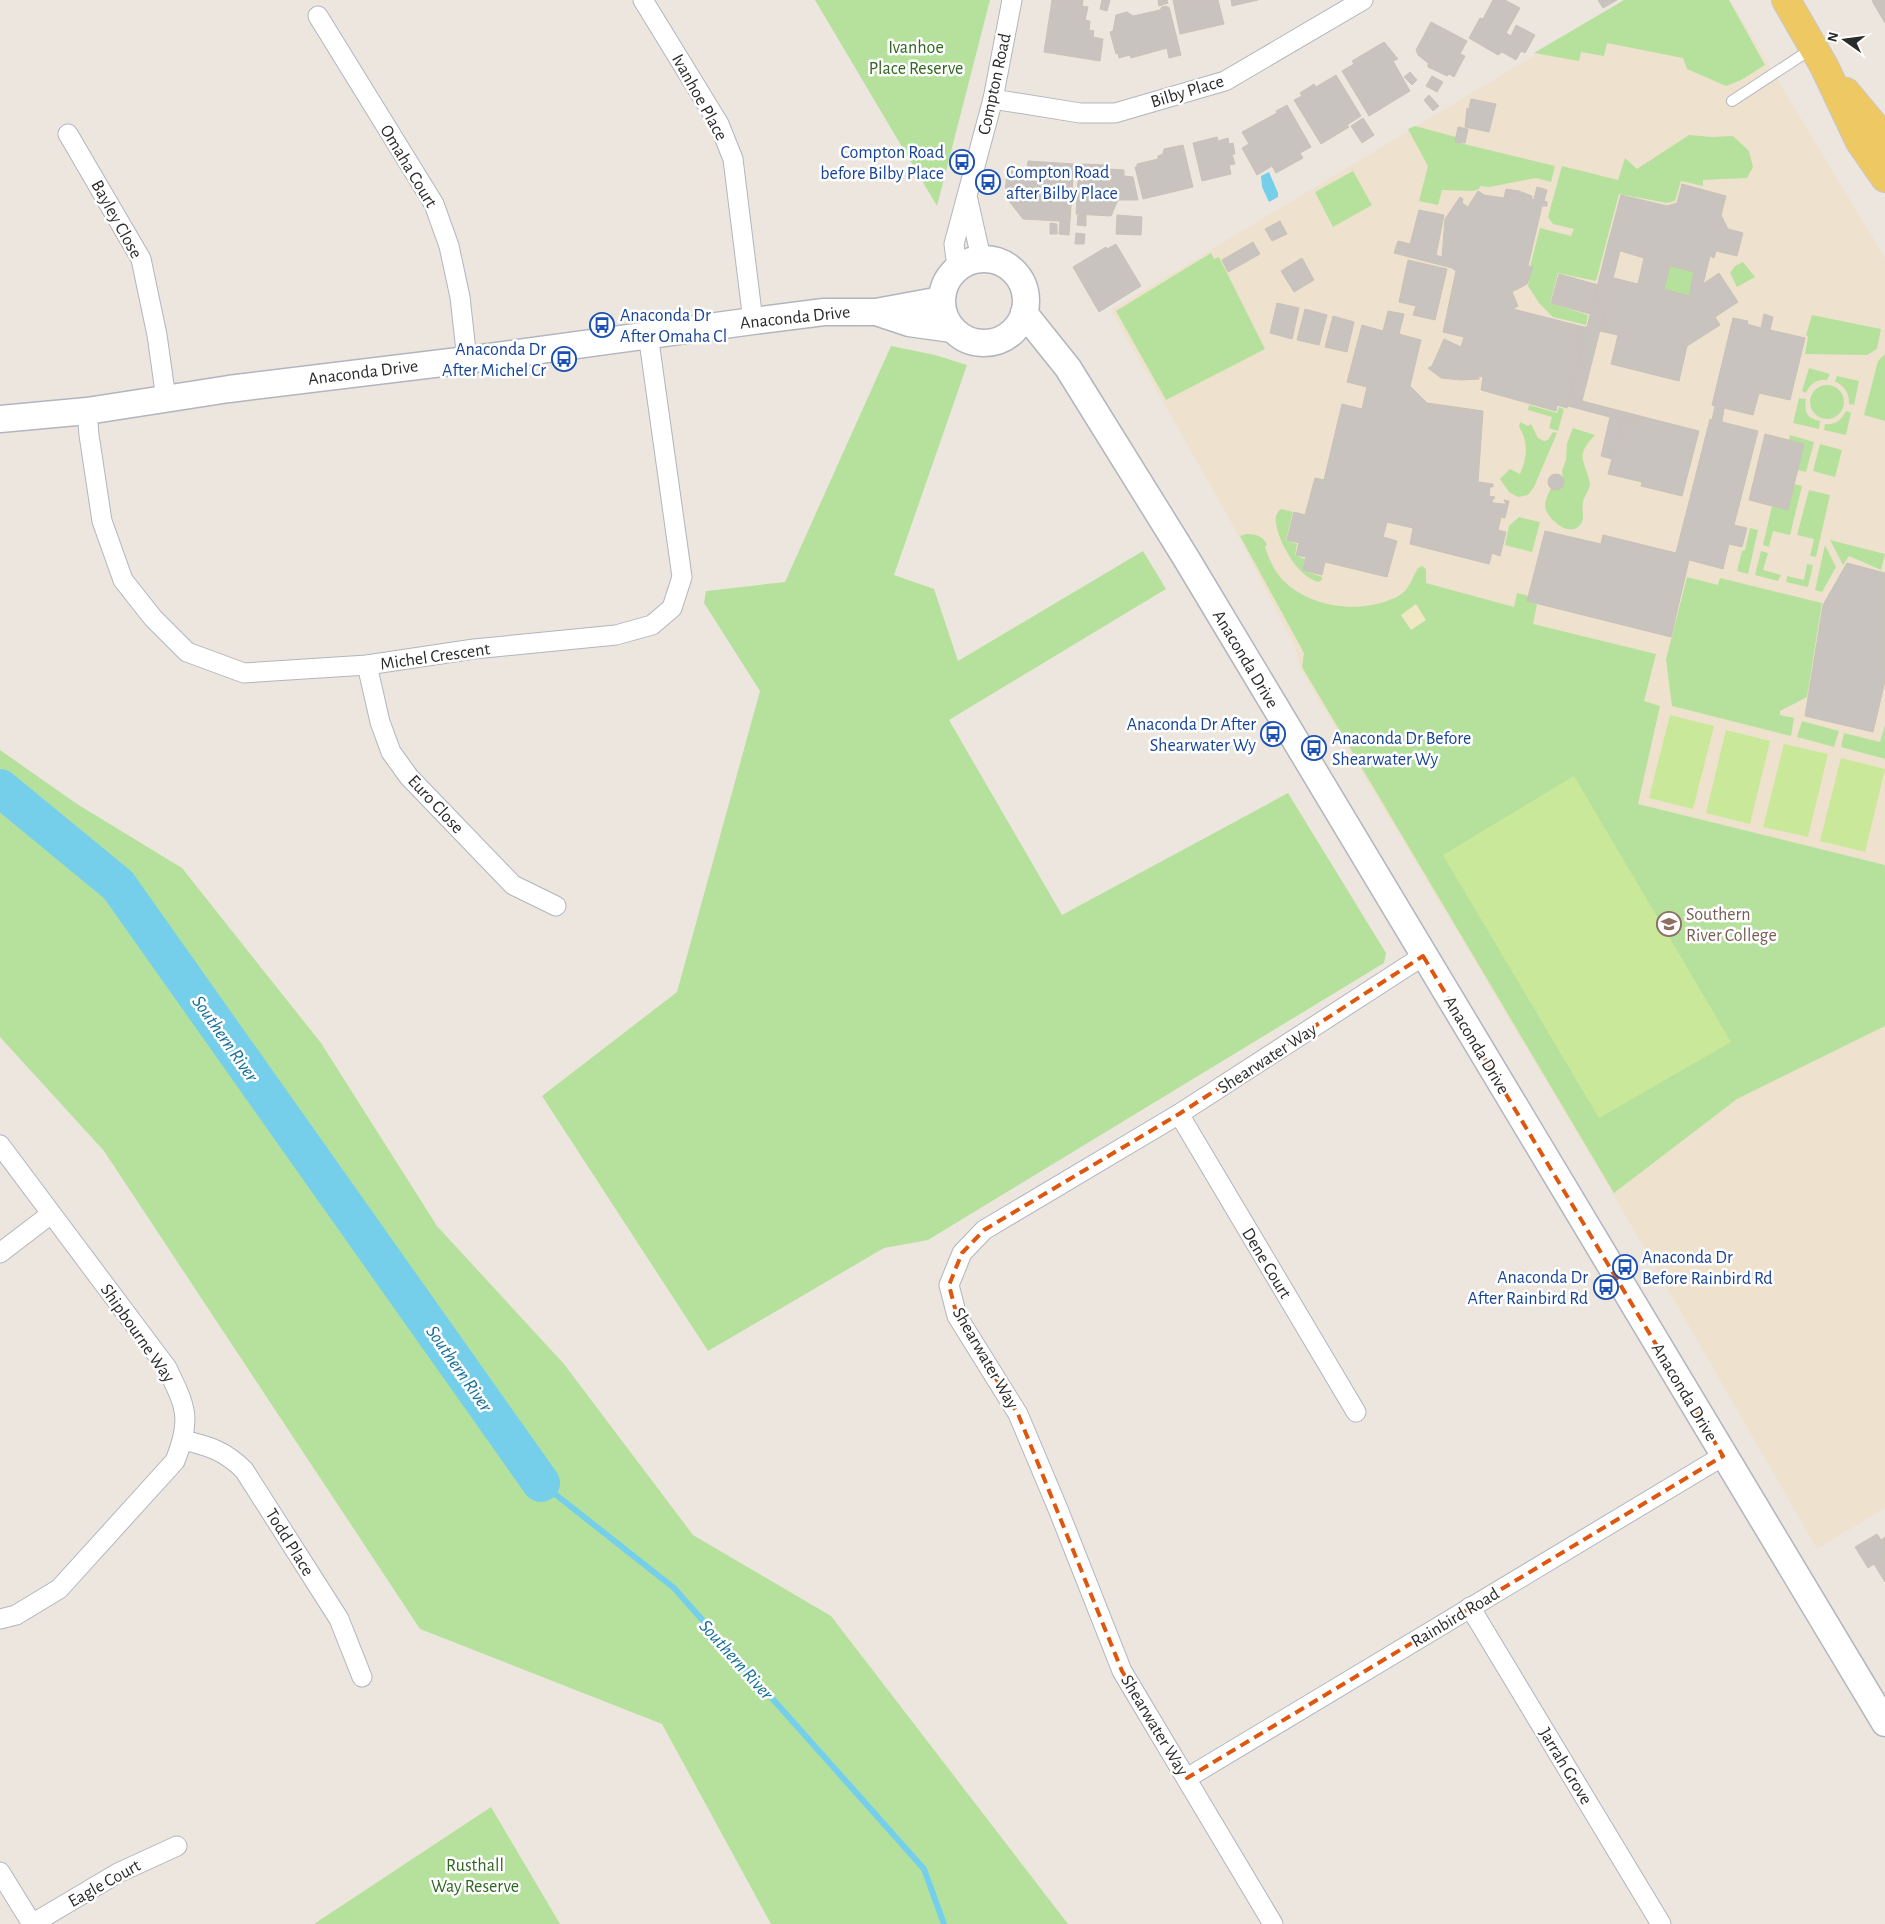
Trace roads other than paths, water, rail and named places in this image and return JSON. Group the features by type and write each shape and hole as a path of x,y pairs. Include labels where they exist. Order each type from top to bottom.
{"main road":[{"path":"1786,0 1819,57 1860,142 1885,178"},
{"path":"1819,57 1885,139"},
{"path":"952,329 946,320 941,300 943,288 949,276 957,267 968,261 981,258 995,259 1007,265 1017,274 1024,286 1026,300 1018,324"},
{"name":"Anaconda Drive","path":"0,419 87,411 378,370 467,360 648,334 824,312 876,312 941,300"},
{"name":"Anaconda Drive","path":"876,312 908,323 952,329 962,337 974,342 987,343 1000,340 1018,324 1068,368 1186,558 1423,956 1885,1723"}],"street":[{"name":"Ivanhoe Place","path":"643,0 719,124 733,159 753,321"},
{"name":"Compton Road","path":"957,267 954,244 993,99 1012,0"},
{"name":"Bilby Place","path":"993,99 1080,112 1115,113 1225,81 1363,0"},
{"name":"Omaha Court","path":"318,16 434,204 449,246 460,297 467,360"},
{"name":"Bayley Close","path":"68,134 141,259 157,336 166,399"},
{"name":"Compton Road","path":"968,196 981,258"},
{"name":"Michel Crescent","path":"87,411 102,521 123,580 153,618 187,652 244,673 367,665 474,649 616,634 652,625 672,608 682,577 648,334"},
{"name":"Euro Close","path":"367,665 380,722 391,752 409,778 513,885 556,906"},
{"name":"Shearwater Way","path":"1273,1924 1122,1672 1058,1509 1018,1414 957,1316 949,1285 962,1253 984,1230 1179,1114 1423,956"},
{"name":"Dene Court","path":"1179,1114 1356,1412"},
{"name":"Shipbourne Way","path":"0,1145 166,1368 181,1396 186,1421 183,1440 174,1461 59,1589 16,1615 0,1619"},
{"path":"0,1252 51,1214"},
{"name":"Todd Place","path":"183,1440 218,1450 233,1459 244,1470 339,1619 362,1677"},
{"name":"Rainbird Road","path":"1187,1778 1724,1456"},
{"name":"Jarrah Grove","path":"1470,1607 1661,1924"},
{"name":"Eagle Court","path":"32,1924 118,1873 177,1846"},
{"path":"0,1872 32,1924"}],"lane":[{"path":"1732,101 1819,57"}],"water":[{"path":"1269,172 1278,197 1269,202 1262,187 1261,176"}],"waterway":[{"name":"Southern River","path":"0,788 118,885 541,1483"},
{"name":"Southern River","path":"541,1483 674,1588 924,1869 944,1924"}],"place":[{"name":"Compton Road before Bilby Place","path":"962,162"},
{"name":"Compton Road after Bilby Place","path":"988,182"},
{"name":"Anaconda Dr After Omaha Cl","path":"602,325"},
{"name":"Anaconda Dr After Michel Cr","path":"564,359"},
{"name":"Anaconda Dr After Shearwater Wy","path":"1273,734"},
{"name":"Anaconda Dr Before Shearwater Wy","path":"1314,748"},
{"name":"Southern River College","path":"1669,924"},
{"name":"Anaconda Dr Before Rainbird Rd","path":"1625,1267"},
{"name":"Anaconda Dr After Rainbird Rd","path":"1606,1287"}],"park label":[{"name":"Ivanhoe Place Reserve","path":"916,57"},
{"name":"Rusthall Way Reserve","path":"475,1875"}]}
